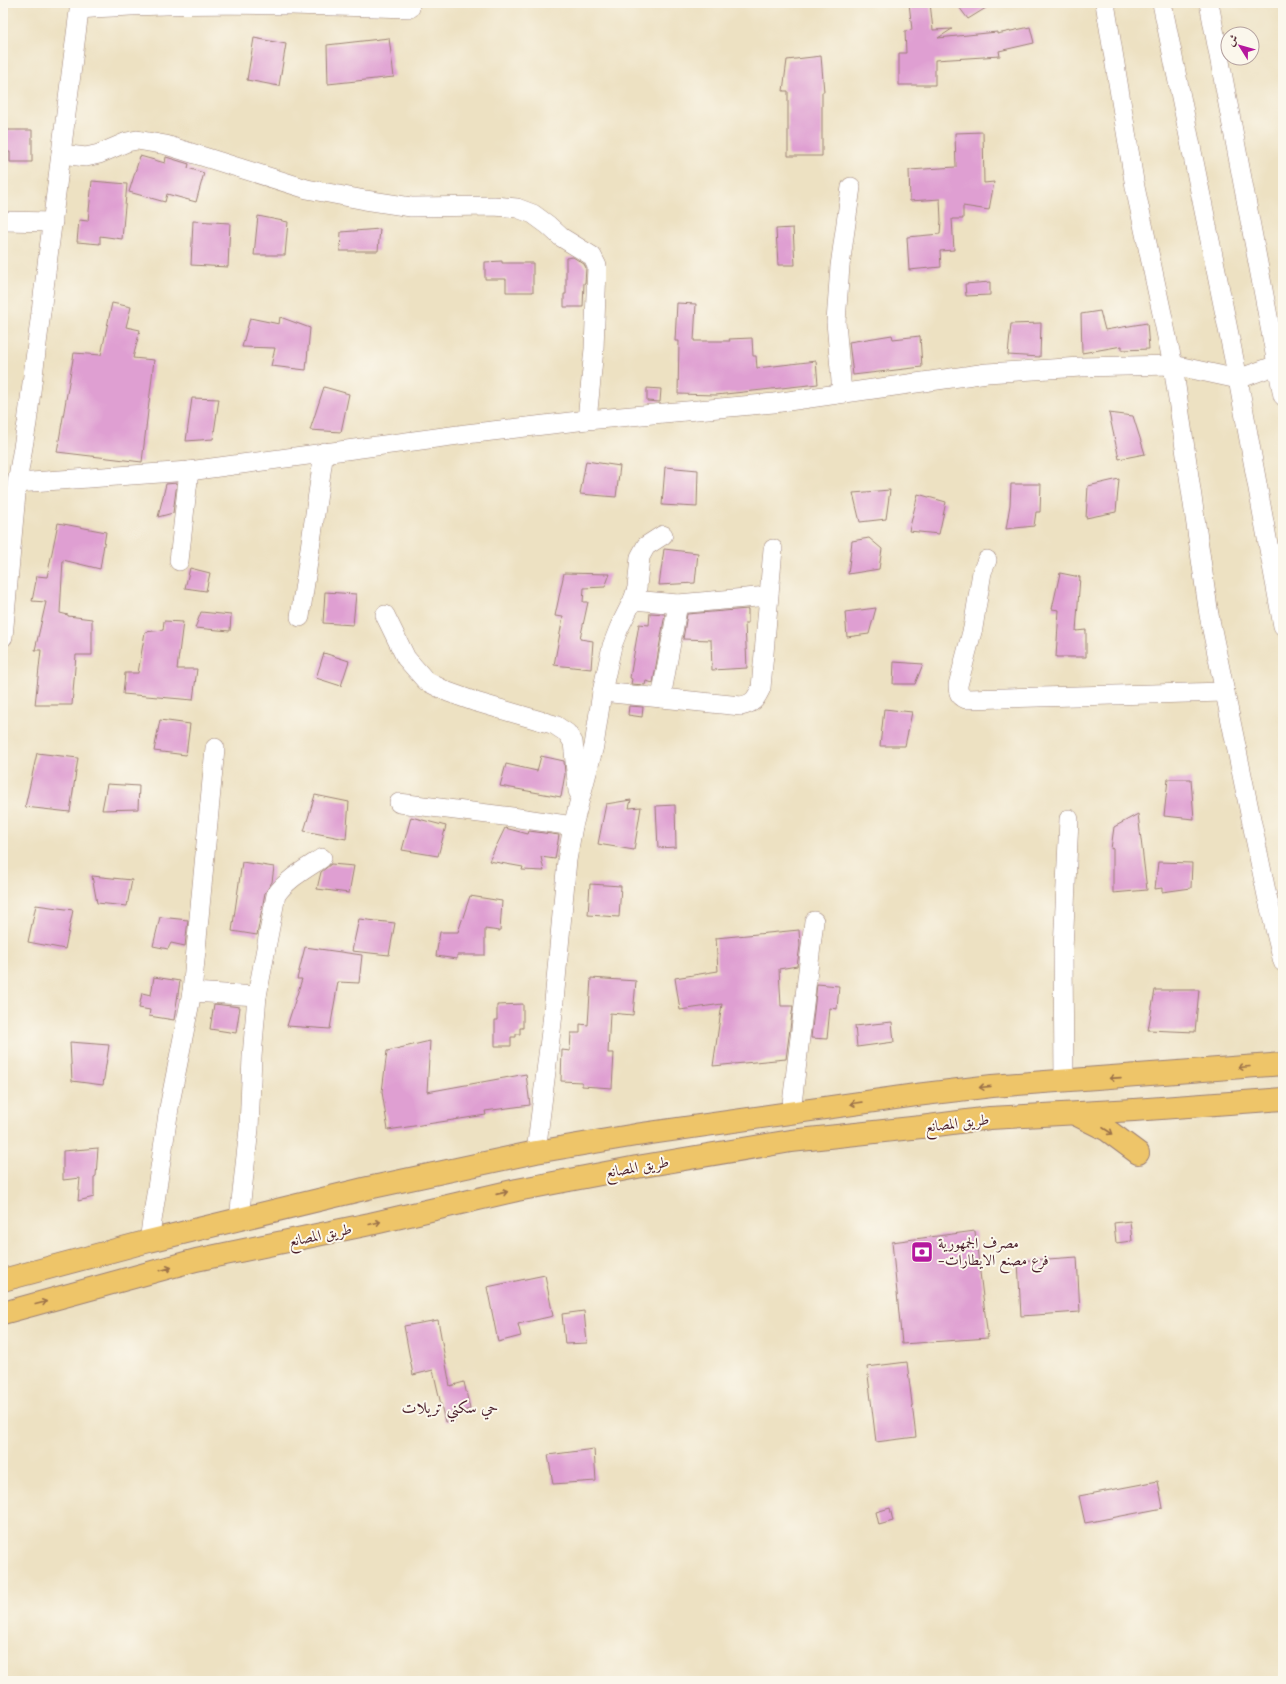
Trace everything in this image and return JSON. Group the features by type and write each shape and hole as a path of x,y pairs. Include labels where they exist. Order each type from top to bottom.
{"main road":[{"name":"طريق المصانع","path":"3,1280 238,1219 368,1188 536,1152 636,1135 791,1112 992,1086 1283,1064"},
{"name":"طريق المصانع","path":"3,1313 196,1260 370,1224 516,1190 629,1168 791,1141 990,1118 1283,1099"},
{"path":"1074,1113 1107,1130 1138,1153"}],"street":[{"path":"1106,3 1135,187 1173,365 1209,615 1267,896 1283,962"},
{"path":"1162,3 1238,379 1283,626"},
{"path":"1209,3 1283,396"},
{"path":"3,637 17,483 27,423 80,6 263,4 410,8"},
{"path":"61,154 86,157 99,154 127,142 137,140 173,147 307,188 365,200 411,207 494,206 517,208 533,214 548,225 561,238 592,256 596,266 594,349 587,420"},
{"path":"842,393 836,322 840,266 851,187"},
{"path":"3,221 53,222"},
{"path":"17,483 189,471 324,452 587,420 774,403 987,373 1081,367 1173,365 1238,379 1277,365"},
{"path":"300,617 324,452"},
{"path":"179,561 189,471"},
{"path":"536,1152 552,1023 567,860 573,826 594,746 602,692 612,646 637,588 640,557 646,546 663,535"},
{"path":"602,692 741,706 751,703 756,697 760,688 773,549"},
{"path":"987,560 982,572 973,628 958,685 958,693 961,697 966,699 1225,692"},
{"path":"633,600 678,604 768,596"},
{"path":"661,698 678,604"},
{"path":"385,615 406,658 426,681 448,692 476,702 555,725 567,733 573,742 580,800"},
{"path":"149,1242 169,1108 192,992 215,748"},
{"path":"399,803 512,816 573,826"},
{"path":"1064,1081 1063,950 1069,819"},
{"path":"238,1219 249,1129 252,1056 257,996 276,895 280,889 294,877 322,858"},
{"path":"791,1112 814,921"},
{"path":"192,992 257,996"}],"building":[{"path":"909,3 930,3 933,30 952,29 938,38 997,32 997,34 1030,27 1034,43 999,51 1000,56 935,60 935,85 899,85 899,53 906,53 905,31 912,30"},
{"path":"956,3 994,3 968,19"},
{"path":"254,38 286,44 279,86 247,80"},
{"path":"389,38 394,77 328,84 327,45"},
{"path":"821,56 824,92 822,92 822,156 788,156 788,91 783,91 787,60"},
{"path":"3,130 32,130 32,162 10,162 10,152 3,152"},
{"path":"983,132 984,183 994,182 989,210 963,206 963,219 952,219 954,250 940,251 941,267 909,270 907,237 940,234 941,220 940,199 910,201 909,170 956,167 955,133"},
{"path":"140,156 165,163 166,157 189,164 188,168 204,173 196,202 167,194 165,202 129,192"},
{"path":"92,181 127,184 122,239 100,236 100,244 77,242 79,220 88,221"},
{"path":"258,216 288,222 285,255 254,255"},
{"path":"193,221 230,223 228,267 191,265"},
{"path":"793,228 795,265 778,265 776,229"},
{"path":"380,229 378,251 340,251 341,232"},
{"path":"573,257 584,264 586,268 583,307 564,307 564,294 566,294 566,258"},
{"path":"502,261 502,263 533,263 533,292 506,292 506,279 485,279 485,262"},
{"path":"990,282 990,295 966,296 965,284"},
{"path":"112,303 131,307 126,327 140,330 133,358 154,360 142,462 57,452 74,353 101,355"},
{"path":"677,303 696,304 694,341 730,341 729,339 752,338 753,356 756,356 757,368 816,361 818,384 716,395 678,394 679,341 675,341"},
{"path":"1100,311 1105,330 1147,323 1149,349 1122,350 1122,346 1082,353 1081,314"},
{"path":"280,317 310,328 306,370 271,366 275,348 242,347 250,318 279,324"},
{"path":"1041,323 1040,357 1008,355 1011,324"},
{"path":"892,335 893,339 920,336 922,367 853,375 849,342"},
{"path":"324,387 349,394 341,432 310,430"},
{"path":"647,388 661,389 660,402 647,401"},
{"path":"192,398 219,399 213,439 186,441"},
{"path":"1109,413 1133,416 1145,454 1119,459"},
{"path":"586,461 620,466 616,497 580,494"},
{"path":"665,467 698,470 697,507 662,505"},
{"path":"1119,479 1116,512 1086,518 1088,486"},
{"path":"177,483 173,513 158,517 166,484"},
{"path":"1011,484 1041,484 1040,512 1036,512 1034,526 1006,529 1010,505"},
{"path":"890,490 886,519 860,522 853,493"},
{"path":"918,494 946,502 939,534 909,531"},
{"path":"58,523 106,532 100,569 63,560 60,613 68,616 92,619 92,655 76,655 72,705 35,705 41,650 35,650 46,602 32,601 37,576 47,577"},
{"path":"869,538 882,549 879,569 848,574 852,541"},
{"path":"664,549 698,553 695,583 659,585"},
{"path":"190,568 210,573 206,591 185,588"},
{"path":"564,573 610,574 605,587 584,588 583,602 588,602 580,639 593,641 591,669 554,665 563,617 555,616"},
{"path":"1060,573 1080,577 1076,631 1086,630 1086,657 1056,657 1059,610 1052,609"},
{"path":"325,592 356,594 353,625 323,623"},
{"path":"876,608 869,634 847,637 845,612"},
{"path":"748,609 748,623 745,623 747,668 712,670 711,640 683,639 687,614"},
{"path":"201,612 231,615 230,631 195,628"},
{"path":"650,613 665,614 653,683 646,681 645,685 631,684 632,679 630,678 639,624 649,625"},
{"path":"164,621 183,622 177,669 197,669 193,700 123,694 125,673 138,673 145,632 163,630"},
{"path":"324,653 349,661 341,686 316,678"},
{"path":"894,662 923,664 915,684 893,684"},
{"path":"629,706 643,707 642,717 628,715"},
{"path":"884,709 912,712 905,746 880,746"},
{"path":"160,720 190,724 186,755 154,751"},
{"path":"37,753 78,758 70,812 25,807"},
{"path":"541,756 564,761 565,774 561,797 500,786 506,764 537,771"},
{"path":"1168,779 1191,779 1194,819 1164,816"},
{"path":"107,784 139,786 138,809 102,810"},
{"path":"315,795 349,802 346,839 304,831"},
{"path":"631,800 629,808 641,807 634,850 598,844 606,804"},
{"path":"675,805 676,847 658,848 656,806"},
{"path":"1138,814 1147,890 1113,893 1113,848 1111,849 1114,827"},
{"path":"411,817 446,826 438,856 402,850"},
{"path":"505,828 528,834 529,831 559,835 555,859 541,857 544,871 522,870 523,867 489,861"},
{"path":"242,862 274,867 272,882 265,893 257,935 232,931"},
{"path":"1158,862 1192,863 1191,888 1162,892 1162,888 1155,889"},
{"path":"331,864 354,866 349,893 317,889 321,872"},
{"path":"92,876 132,880 127,906 97,903"},
{"path":"590,884 621,886 619,917 588,915"},
{"path":"470,896 502,901 500,931 485,929 485,955 457,955 457,959 436,956 440,932 458,932"},
{"path":"36,905 73,910 65,949 28,942"},
{"path":"160,917 188,920 185,946 171,943 168,949 153,946"},
{"path":"359,919 395,923 389,955 352,951"},
{"path":"799,930 800,946 797,966 779,969 781,1006 793,1006 786,1059 713,1066 722,1004 680,1010 675,978 718,971 716,938"},
{"path":"305,947 362,955 359,983 338,982 330,1029 287,1026 302,979 297,979"},
{"path":"154,977 180,981 174,1020 149,1016 150,1010 139,1008 142,993 151,995"},
{"path":"591,978 636,981 633,1015 610,1013 608,1053 614,1053 612,1088 582,1086 582,1082 561,1081 562,1050 570,1051 571,1033 580,1033 580,1024 588,1025"},
{"path":"817,984 839,986 837,1009 830,1008 827,1039 811,1038"},
{"path":"1155,990 1199,990 1195,1032 1148,1030"},
{"path":"214,1004 240,1007 236,1033 210,1029"},
{"path":"523,1004 523,1028 520,1028 520,1034 516,1034 516,1037 511,1037 511,1046 495,1046 495,1020 497,1020 497,1005"},
{"path":"892,1022 894,1042 857,1047 855,1026"},
{"path":"430,1041 427,1092 526,1074 530,1105 485,1111 486,1115 388,1130 382,1092 387,1051"},
{"path":"70,1042 109,1045 103,1085 72,1081"},
{"path":"98,1148 96,1176 94,1177 94,1197 78,1201 80,1178 63,1180 63,1151"},
{"path":"1130,1221 1132,1241 1116,1243 1114,1223"},
{"path":"975,1231 988,1338 902,1344 892,1242"},
{"path":"1077,1257 1080,1312 1021,1316 1018,1261"},
{"path":"545,1275 553,1316 518,1324 521,1336 498,1342 487,1287"},
{"path":"584,1311 587,1343 565,1344 562,1314"},
{"path":"438,1320 450,1386 464,1382 470,1409 454,1413 455,1420 445,1422 433,1370 413,1375 404,1326"},
{"path":"907,1362 916,1437 876,1442 867,1367"},
{"path":"594,1449 596,1481 553,1484 548,1455"},
{"path":"1158,1481 1163,1508 1085,1523 1079,1496"},
{"path":"890,1508 893,1521 879,1525 876,1512"}],"place":[{"name":"مصرف الجمهورية -فرع مصنع الايطارات","path":"922,1252"}],"district":[{"name":"حي سكني تريلات","path":"450,1408"}]}
